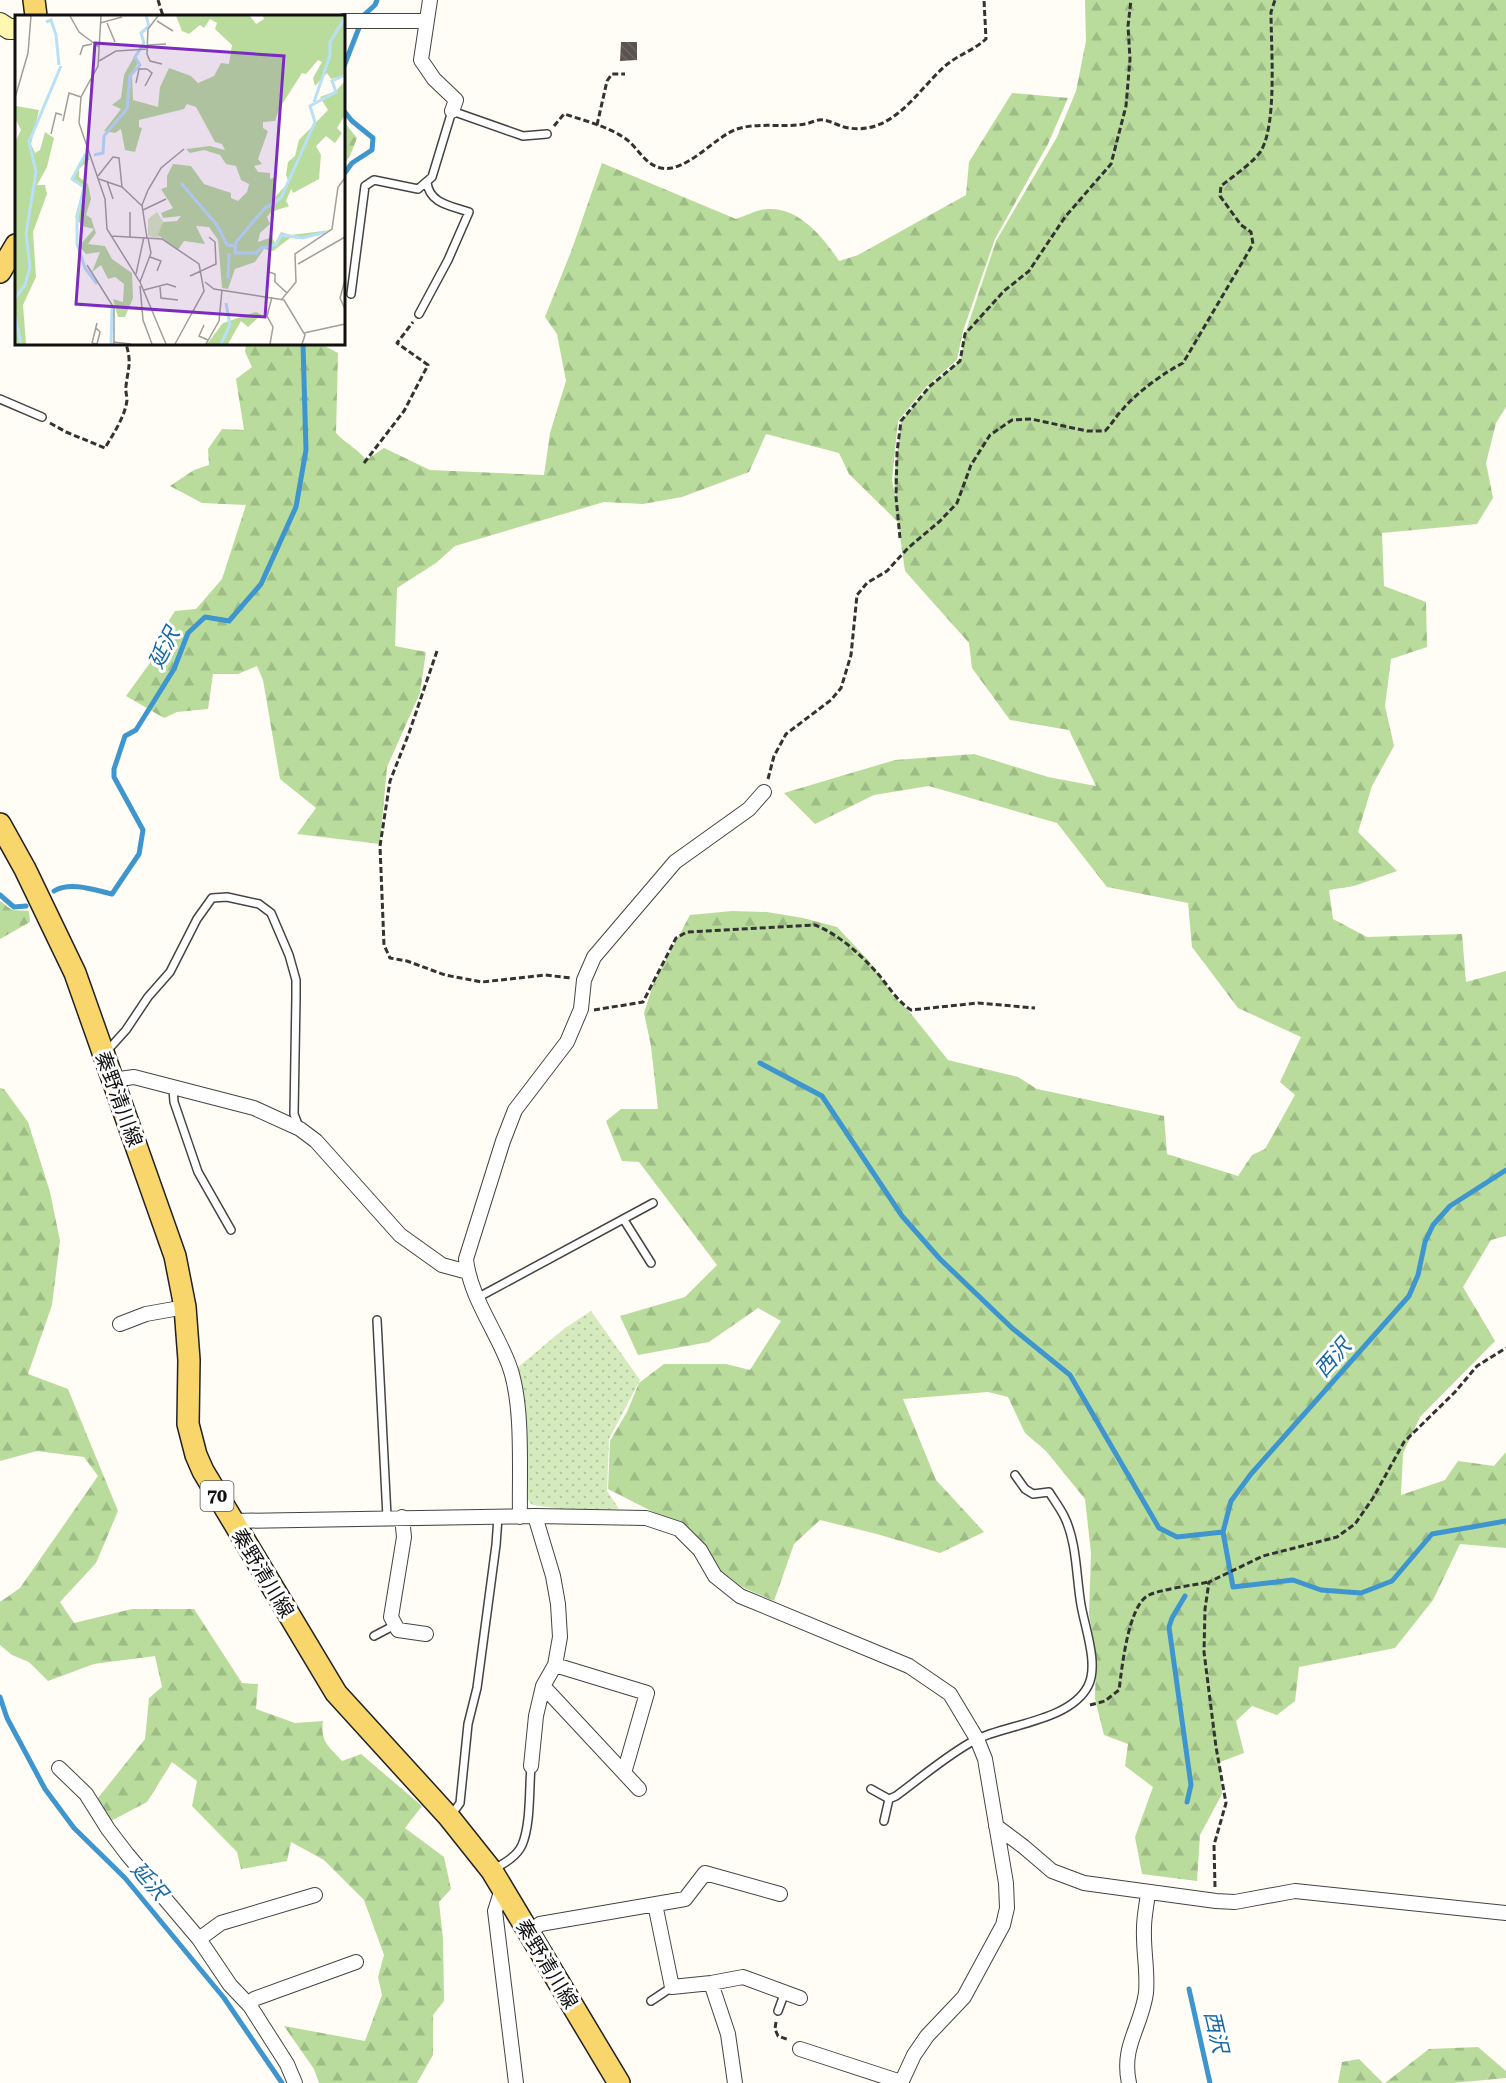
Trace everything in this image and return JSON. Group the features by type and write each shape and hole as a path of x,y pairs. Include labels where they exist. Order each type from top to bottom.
{"main road":[{"path":"34,0 36,15"},
{"path":"0,272 15,246"},
{"name":"秦野清川線","path":"0,824 25,869 75,973 168,1232 180,1276 185,1307 189,1360 187,1405 191,1441 203,1471 336,1693 449,1817 492,1871 619,2083"}],"street":[{"path":"430,0 421,60 434,80 456,99 452,111"},
{"path":"349,22 426,21"},
{"path":"0,23 9,29 15,29"},
{"path":"520,1517 517,1401 510,1366 477,1298 466,1259 503,1141 515,1110 567,1042 581,1009 584,980 594,957 675,862 749,809 764,792"},
{"path":"112,1080 134,1077 255,1108 300,1129 316,1141 400,1235 442,1265 468,1272"},
{"path":"120,1324 146,1314 185,1307"},
{"path":"531,1766 536,1716 543,1686 555,1665 560,1637 553,1576 535,1516"},
{"path":"232,1521 387,1517 646,1518 679,1529 700,1550 714,1576 740,1596 909,1666 950,1695 977,1739 985,1759 1006,1883 1007,1908 1003,1925 964,1997 927,2036 914,2055 901,2083 800,2049"},
{"path":"402,1517 404,1537 391,1617 398,1630 426,1634"},
{"path":"555,1665 647,1693 624,1773"},
{"path":"543,1686 639,1790"},
{"path":"59,1768 87,1794 108,1829 127,1854 199,1939 230,1985 250,2006 287,2064 295,2083"},
{"path":"996,1826 1052,1871 1084,1883 1215,1901 1235,1902 1295,1891 1506,1913"},
{"path":"529,1933 540,1924 685,1899 705,1873 780,1894"},
{"path":"502,1890 495,1911 516,2083"},
{"path":"1129,2083 1126,2068 1129,2046 1138,2024 1145,1995 1147,1970 1144,1928 1148,1892"},
{"path":"199,1939 221,1923 272,1915 315,1895"},
{"path":"655,1904 672,1987 743,1977 800,1998"},
{"path":"250,2006 254,1999 313,1984 356,1962"},
{"path":"711,1983 728,2034 735,2083"}],"lane":[{"path":"351,294 365,186 374,180 418,189 427,182 432,177 452,111 515,134 535,137 547,134"},
{"path":"419,314 448,260 469,212 437,201 428,192 427,182"},
{"path":"0,399 42,417"},
{"path":"104,1055 126,1030 148,996 170,972 197,919 212,898 227,897 259,904 271,913 289,955 296,980 294,1114 300,1129"},
{"path":"173,1088 174,1102 198,1172 231,1230"},
{"path":"477,1298 653,1203"},
{"path":"624,1220 651,1263"},
{"path":"377,1320 387,1517"},
{"path":"889,1799 977,1739 1068,1706 1088,1686 1093,1671 1091,1652 1085,1629 1073,1544 1064,1517 1049,1492 1033,1494 1025,1489 1015,1475"},
{"path":"449,1817 460,1803 468,1724 477,1688 495,1557 498,1517"},
{"path":"374,1636 396,1625"},
{"path":"492,1871 509,1861 522,1845 531,1766"},
{"path":"871,1789 889,1799"},
{"path":"884,1821 889,1799"},
{"path":"651,2001 672,1987"},
{"path":"778,2011 785,1992"}],"path":[{"path":"158,0 163,15"},
{"path":"547,134 564,114 624,137 649,163 663,168 678,167 736,129 805,124 821,120 850,129 870,127 889,120 912,102 944,67 961,53 979,45 986,39 984,0"},
{"path":"900,538 896,497 901,421 930,386 960,361 965,334 1004,291 1029,271 1065,217 1111,164 1126,106 1131,0"},
{"path":"764,792 774,756 786,734 831,700 841,688 851,655 857,596 867,583 887,571 908,548 957,503 971,465 990,435 1012,420 1031,419 1087,431 1105,431 1116,420 1122,409 1169,370 1183,363 1253,244 1251,232 1241,225 1220,196 1221,186 1262,152 1269,131 1271,12 1275,0"},
{"path":"597,125 607,81 612,74 625,74"},
{"path":"364,463 404,411 428,365 397,343 419,314"},
{"path":"42,417 66,432 105,448 123,415 127,400 129,353 126,345"},
{"path":"436,651 409,734 390,781 380,846 384,945 390,958 407,961 445,975 482,982 545,975 584,980"},
{"path":"581,1009 598,1011 643,1002 676,938 687,932 815,925 830,931 855,951 879,975 902,1004 911,1010 978,1003 1035,1008"},
{"path":"1068,1706 1082,1707 1105,1701 1119,1690 1130,1626 1140,1604 1148,1595 1209,1582 1263,1556 1337,1537 1355,1524 1373,1498 1404,1442 1455,1392 1477,1366 1506,1348"},
{"path":"1209,1582 1205,1609 1204,1652 1226,1803 1214,1845 1215,1901"},
{"path":"775,2029 778,2036 788,2040"}],"green space":[{"path":"1085,0 1506,0 1506,407 1496,423 1486,463 1493,498 1477,524 1382,533 1384,586 1426,602 1427,647 1391,659 1385,706 1394,746 1372,786 1358,832 1397,871 1354,886 1329,890 1333,919 1367,937 1462,934 1466,982 1506,971 1506,1236 1491,1240 1463,1287 1495,1341 1420,1417 1403,1453 1401,1495 1445,1480 1458,1461 1494,1466 1506,1452 1506,1548 1460,1544 1433,1600 1395,1648 1299,1667 1295,1701 1277,1715 1252,1706 1236,1721 1244,1753 1220,1762 1222,1794 1200,1835 1197,1881 1142,1874 1135,1837 1153,1787 1125,1766 1128,1744 1104,1735 1095,1699 1096,1656 1089,1614 1091,1553 1085,1499 1046,1451 1025,1433 1008,1397 988,1392 903,1399 936,1480 984,1532 940,1553 820,1520 794,1544 774,1601 742,1587 717,1568 701,1545 661,1516 608,1489 610,1441 627,1412 639,1383 664,1364 726,1364 750,1370 781,1321 758,1308 709,1342 638,1355 620,1316 685,1297 717,1265 639,1162 622,1161 606,1121 621,1109 658,1109 651,1046 644,1013 654,982 690,915 732,911 767,912 837,927 869,961 894,997 908,1010 948,1060 1018,1077 1037,1089 1164,1116 1167,1154 1238,1176 1252,1155 1265,1149 1295,1095 1280,1082 1301,1037 1238,1008 1192,947 1188,903 1107,887 1057,823 929,786 874,795 815,824 784,793 895,760 974,754 1048,777 1096,786 1069,730 1010,720 972,668 969,643 905,571 898,522 849,474 839,453 766,434 749,472 682,497 643,504 604,502 455,546 436,563 397,588 395,646 426,652 420,693 387,767 380,844 297,834 316,808 280,779 263,680 257,666 238,674 213,674 208,709 177,712 164,718 126,696 152,660 164,628 175,611 196,609 222,579 246,505 202,503 170,486 194,470 209,465 208,449 222,429 244,430 236,379 252,367 245,352 246,345 323,345 338,353 336,433 366,460 384,448 430,470 544,475 550,433 566,381 557,334 545,317 602,163 736,219 764,209 790,213 810,226 839,261 858,255 966,195 969,162 1012,93 1068,98 1048,144 995,239 963,331 957,360 926,387 898,421 892,480 896,501 894,480 901,421 930,386 960,361 965,334 996,241 1057,137 1076,91 1086,41"},
{"path":"345,123 357,138 345,163"},
{"path":"0,901 12,910 29,911 30,922 0,939"},
{"path":"0,1088 4,1089 28,1122 50,1192 60,1241 52,1305 28,1374 68,1389 118,1511 96,1563 60,1602 74,1623 132,1609 194,1609 242,1683 258,1684 256,1709 295,1723 323,1721 324,1739 342,1761 361,1754 422,1806 405,1828 444,1857 451,1889 439,1902 443,1939 444,2001 433,2015 433,2055 417,2083 319,2083 314,2069 284,2026 365,2041 382,1995 378,1977 384,1955 364,1900 324,1860 291,1842 287,1861 241,1869 237,1852 192,1806 197,1781 172,1762 147,1802 109,1822 94,1803 145,1739 149,1698 162,1687 155,1656 94,1664 48,1681 29,1662 12,1655 0,1645 0,1602 20,1588 98,1476 84,1457 37,1451 0,1461"},
{"path":"591,1311 640,1380 609,1439 607,1491 619,1509 562,1509 532,1505 525,1496 522,1399 517,1368 565,1328"},
{"path":"1478,2047 1506,2071 1506,2078 1453,2083 1385,2083 1429,2049"},
{"path":"1359,2059 1383,2083 1338,2083 1342,2062"}],"building":[{"path":"621,42 637,42 637,60 620,61"}],"waterway":[{"name":"延沢","path":"345,63 364,15 377,0"},
{"name":"延沢","path":"345,112 373,138 372,150 352,163 345,173"},
{"name":"延沢","path":"54,891 75,886 112,894 139,854 143,830 114,777 114,769 125,736 136,730 174,669 188,633 205,617 229,621 261,584 296,507 306,450 303,345"},
{"name":"延沢","path":"0,895 14,907 26,906"},
{"path":"760,1063 822,1096 902,1216 940,1259 1012,1328 1070,1375 1159,1528 1177,1537 1223,1532"},
{"name":"西沢","path":"1506,1170 1450,1206 1433,1225 1425,1242 1418,1275 1409,1296 1251,1474 1231,1501 1223,1532 1233,1587 1293,1580 1321,1590 1361,1593 1392,1581 1432,1534 1506,1521"},
{"name":"西沢","path":"1185,1596 1169,1627 1191,1785 1187,1802"},
{"name":"延沢","path":"0,1697 7,1718 45,1789 74,1828 125,1878 224,1998 282,2083"},
{"name":"西沢","path":"1189,1989 1210,2083"}]}
